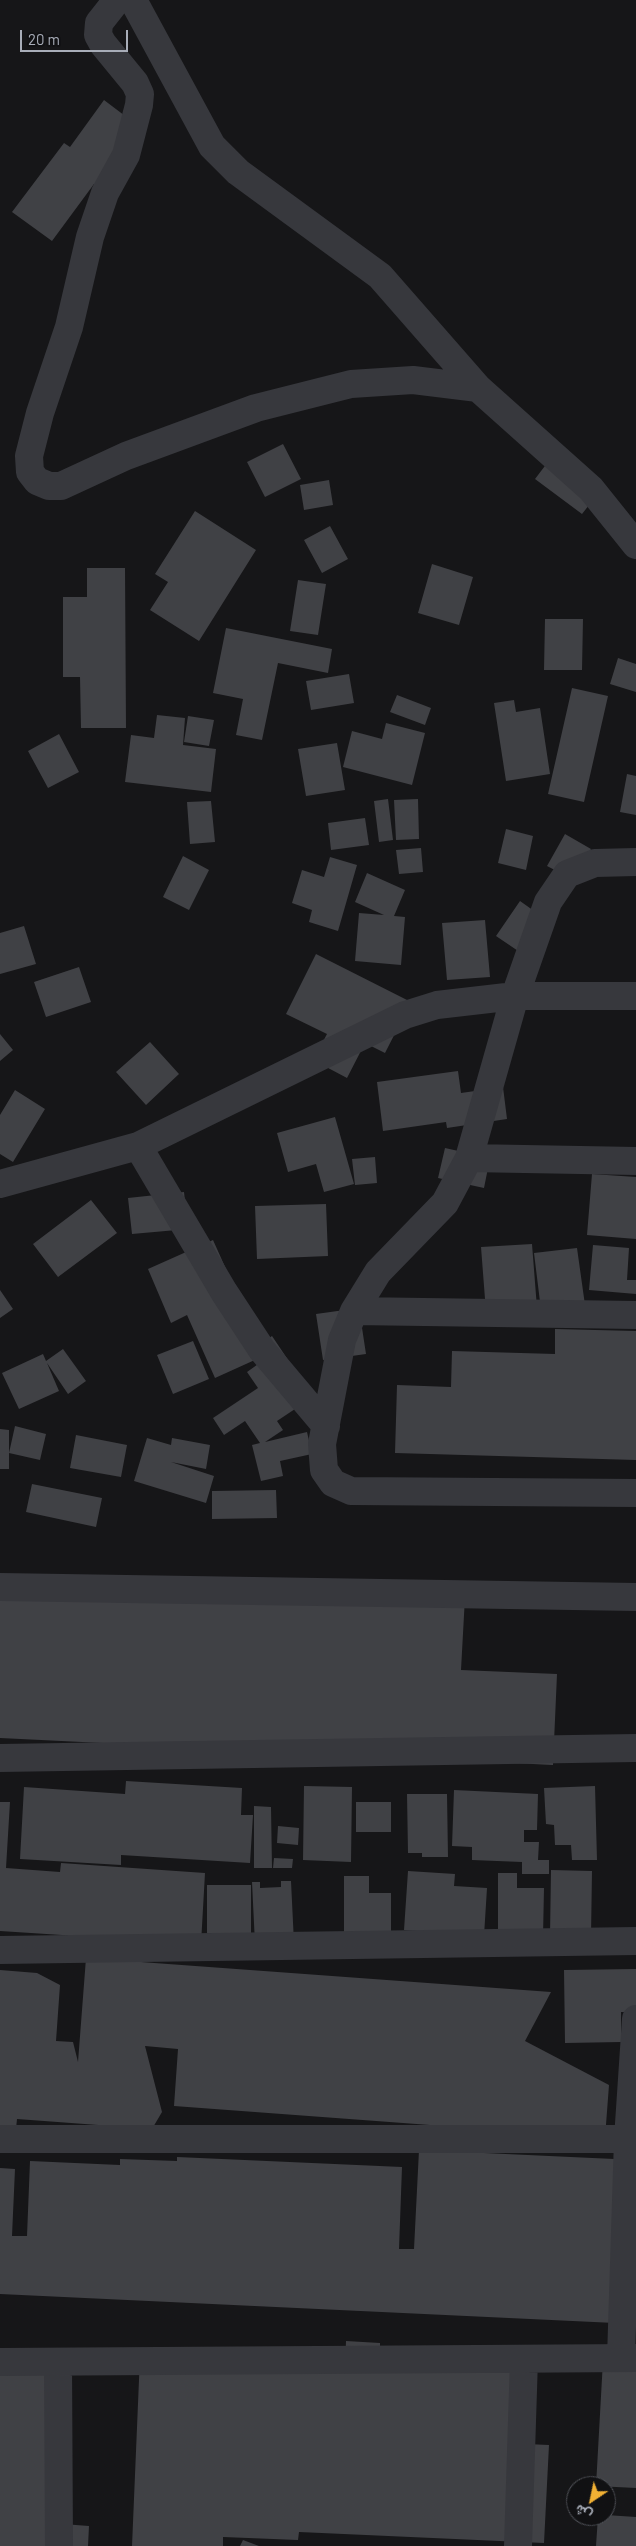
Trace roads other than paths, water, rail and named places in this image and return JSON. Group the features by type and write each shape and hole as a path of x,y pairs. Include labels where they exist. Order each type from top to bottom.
{"street":[{"path":"116,0 99,23 98,36 135,83 140,94 140,105 126,155 105,193 90,237 81,270 70,327 40,413 29,456 30,472 37,481 49,486 61,486 126,456 256,408 351,384 413,380 478,388"},
{"path":"132,0 212,146 238,172 380,276 478,388 592,489 636,545"},
{"path":"636,862 596,863 567,874 548,902 515,996 469,1158 445,1203 378,1272 354,1311 342,1340 322,1444 324,1470 333,1484 351,1491 636,1493"},
{"path":"0,1184 138,1146 405,1014 437,1005 515,996 636,996"},
{"path":"138,1146 224,1292 262,1350 326,1426"},
{"path":"469,1158 636,1161"},
{"path":"354,1311 636,1315"},
{"path":"0,1587 636,1597"},
{"path":"0,1758 636,1748"},
{"path":"0,1950 636,1941"},
{"path":"0,2362 628,2358 636,2019"},
{"path":"0,2139 632,2139"},
{"path":"518,2546 524,2359"},
{"path":"58,2362 59,2546"}]}
